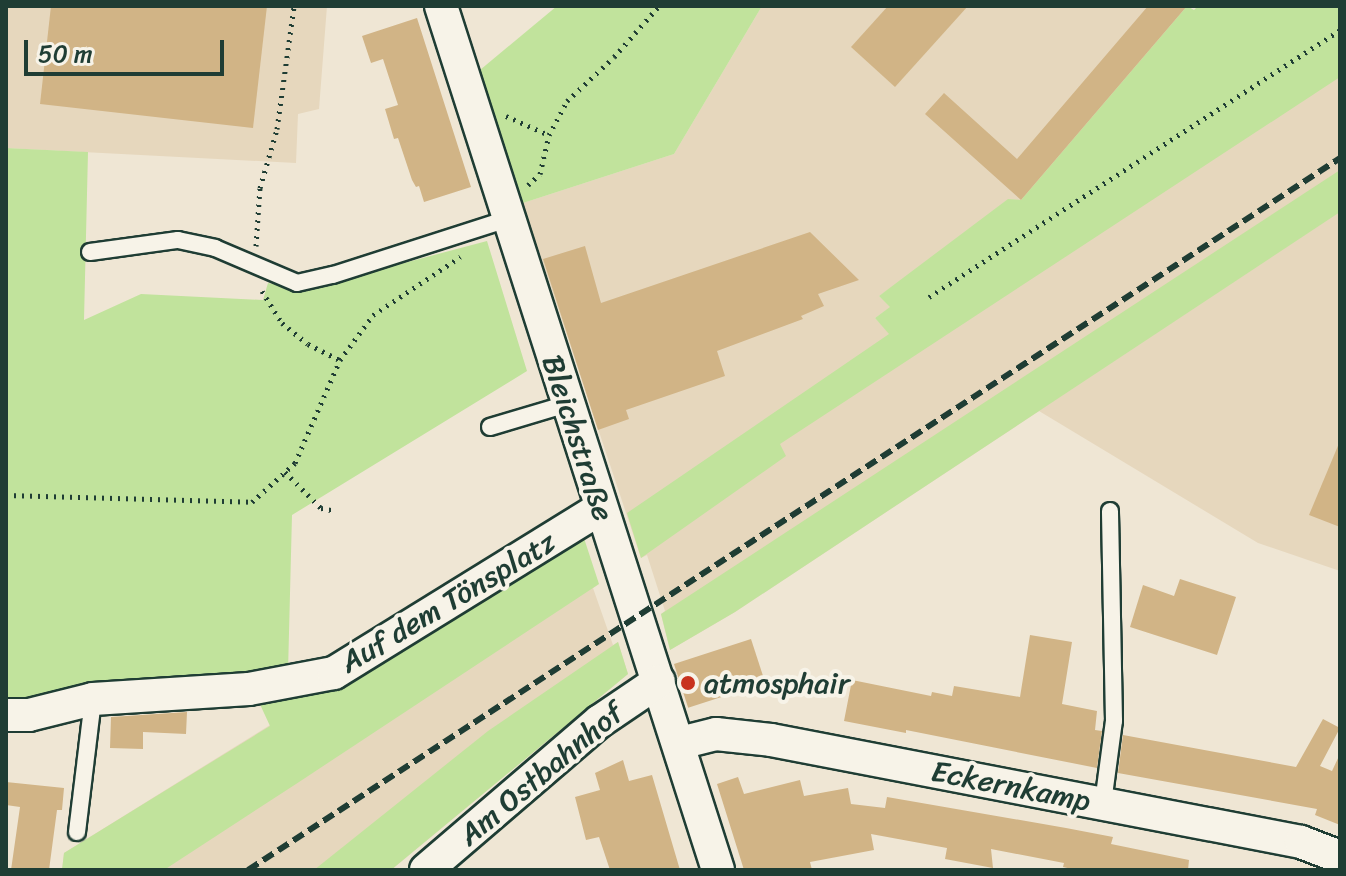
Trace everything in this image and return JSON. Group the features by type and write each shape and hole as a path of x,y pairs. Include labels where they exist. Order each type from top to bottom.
{"street":[{"name":"Bleichstraße","path":"441,6 600,509 680,743 718,870"},
{"name":"Auf dem Tönsplatz","path":"6,715 29,715 93,699 249,689 334,673 600,509"},
{"name":"Am Ostbahnhof","path":"426,870 600,721 659,681"},
{"name":"Eckernkamp","path":"680,743 716,734 740,735 1301,842 1340,857"}],"lane":[{"path":"90,252 178,240 215,248 297,283 333,275 504,209"},
{"path":"490,427 567,404"},
{"path":"1103,803 1114,721 1110,511"},
{"path":"77,832 93,699"}],"path":[{"path":"294,6 277,129 260,188 255,265 263,294 282,323 308,344 340,360"},
{"path":"504,209 540,174 549,135 567,101 614,57 659,6"},
{"path":"929,297 1340,30"},
{"path":"475,117 496,111 549,135"},
{"path":"6,495 252,502 295,463 340,360 373,315 465,254"},
{"path":"285,472 321,508 336,511"}],"shaded area":[{"path":"6,6 327,6 319,109 298,114 296,163 6,148"},
{"path":"762,6 1187,6 1021,200 879,296 891,307 875,318 890,334 1340,54 1340,571 1258,543 1039,411 735,612 670,650 661,614 665,611 647,555 641,558 523,203 674,154"},
{"path":"599,584 593,588 613,645 618,642 628,674 391,870 62,870 64,853 270,725"}],"green space":[{"path":"557,6 762,6 674,154 523,203 480,70"},
{"path":"1187,6 1194,10 1198,6 1340,6 1340,77 780,444 786,456 641,558 627,513 889,334 875,318 890,307 879,296 1008,199 1021,200"},
{"path":"6,148 88,152 84,320 141,294 263,300 268,283 302,290 487,241 527,371 292,515 288,672 32,703 6,703"},
{"path":"1340,170 1340,212 735,612 670,650 661,614"},
{"path":"581,529 599,584 296,784 164,870 62,870 64,853 270,726 258,700"},
{"path":"618,642 628,674 391,870 314,870 488,731"}],"building":[{"path":"51,6 267,6 253,128 40,104"},
{"path":"888,6 968,6 895,87 851,47"},
{"path":"1148,6 1187,6 1021,200 925,114 944,93 1017,159"},
{"path":"417,18 471,187 424,202 419,186 416,187 412,180 398,138 394,139 385,109 398,105 383,59 371,63 362,36"},
{"path":"810,232 859,280 818,294 824,306 801,316 803,319 717,351 725,376 626,410 629,419 598,430 543,259 585,246 601,303"},
{"path":"1340,441 1340,527 1309,515"},
{"path":"1180,579 1236,597 1217,655 1130,627 1143,585 1174,596"},
{"path":"1030,635 1072,642 1062,704 1097,711 1095,730 1102,731 1097,768 906,730 906,733 844,721 852,680 931,696 932,692 952,696 954,686 1020,697"},
{"path":"751,639 765,683 688,708 674,664"},
{"path":"187,712 186,734 143,732 143,749 110,748 111,717"},
{"path":"1323,719 1340,728 1320,766 1332,771 1340,754 1340,825 1315,815 1317,809 1118,773 1123,735 1296,767"},
{"path":"623,760 629,781 652,775 680,870 610,870 599,837 586,840 575,797 600,790 595,773"},
{"path":"738,777 744,794 800,780 804,796 848,788 851,804 885,808 887,797 1113,837 1111,844 1189,860 1188,870 1076,870 1063,867 1064,863 991,849 993,868 945,859 947,848 871,834 874,850 810,862 812,870 744,870 717,784"},
{"path":"6,782 64,788 62,810 57,810 49,870 11,870 20,807 6,805"}],"railway":[{"path":"248,870 1340,158"}],"place":[{"name":"atmosphair","path":"688,683"}]}
